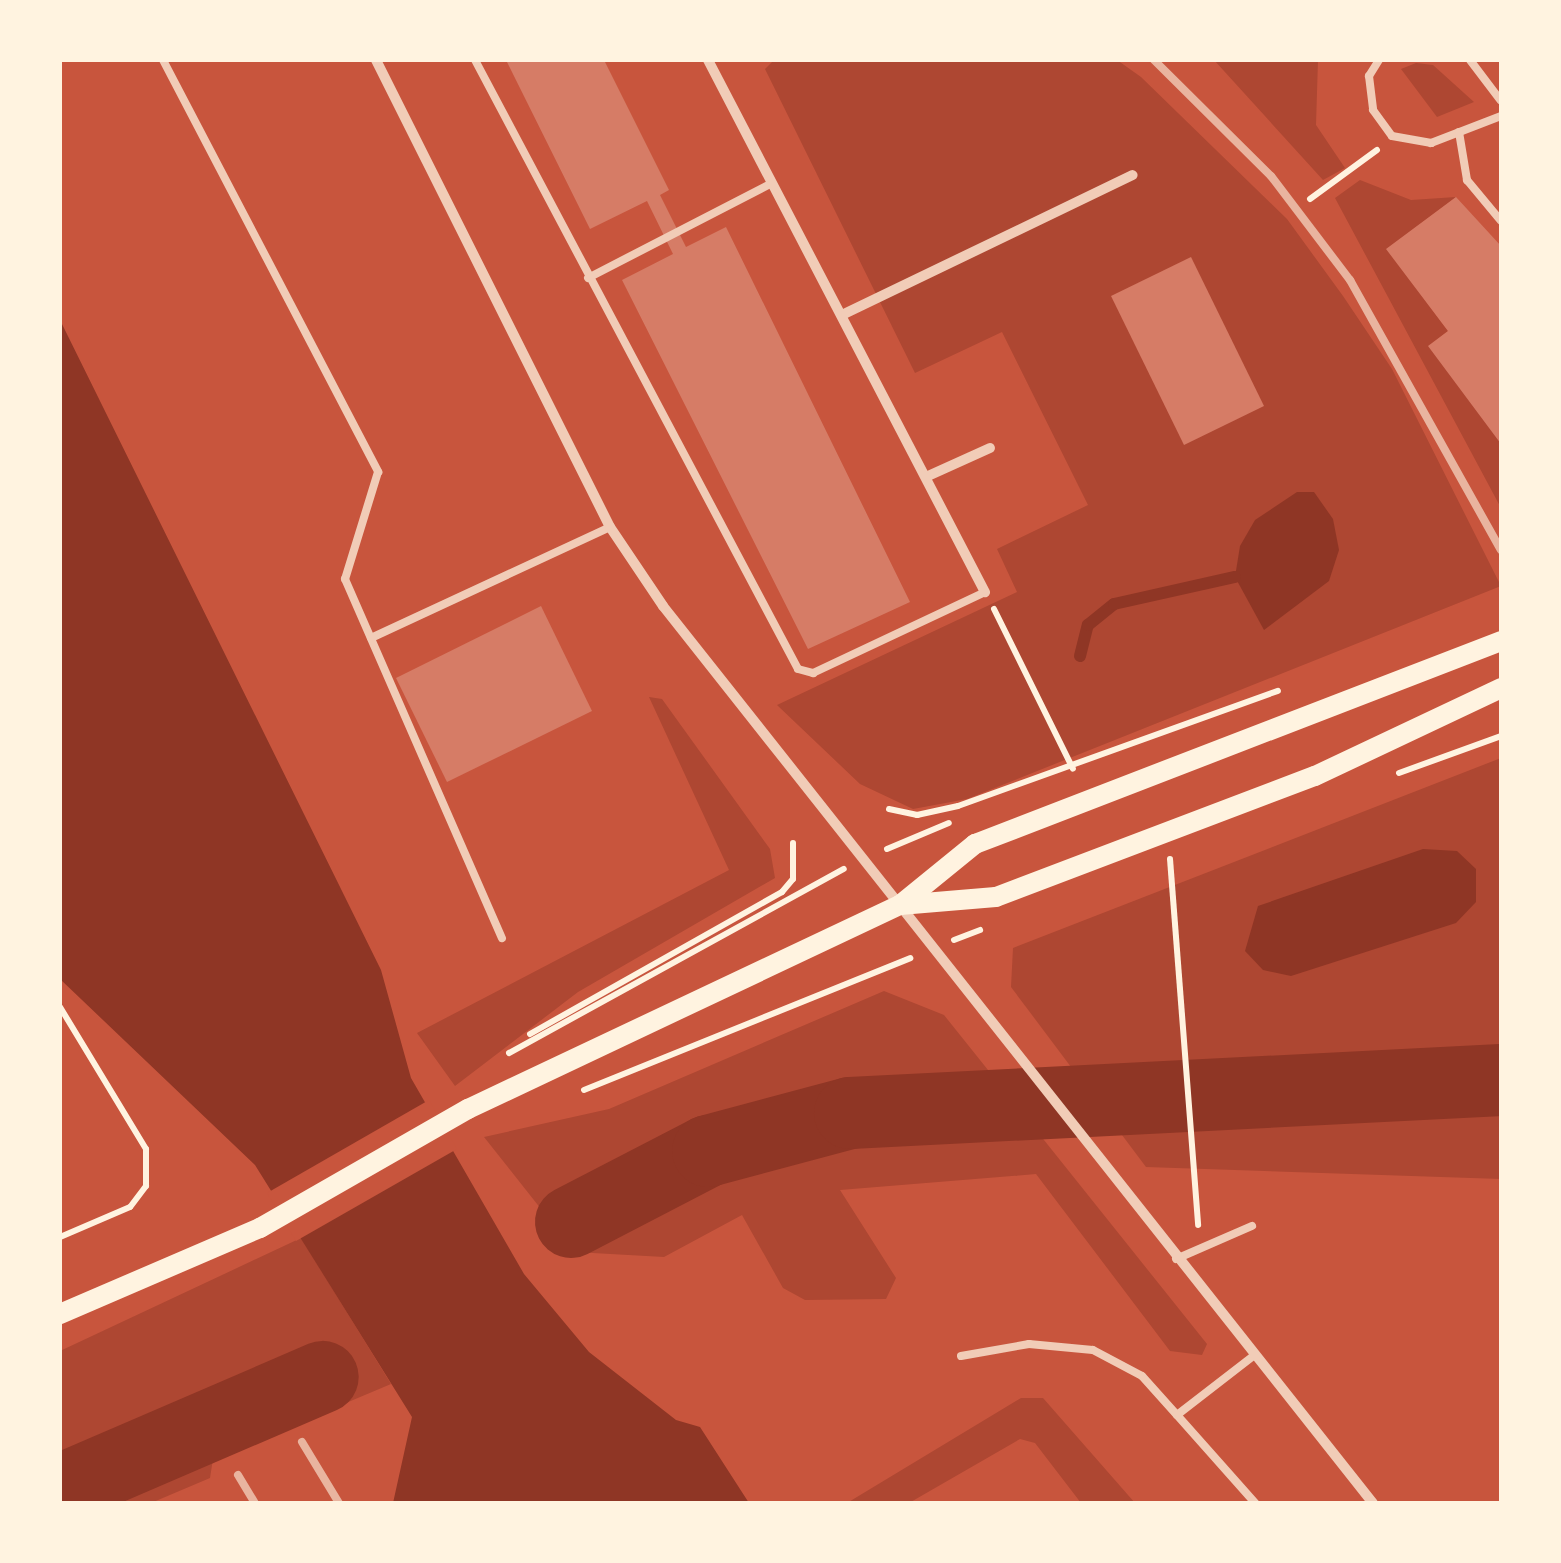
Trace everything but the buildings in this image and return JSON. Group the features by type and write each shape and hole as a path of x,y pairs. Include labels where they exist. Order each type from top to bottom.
{"main road":[{"path":"60,1314 260,1228 468,1108 900,905 975,844 1501,640"},
{"path":"900,905 996,897 1315,776 1501,688"}],"street":[{"path":"376,60 610,527 724,687 1002,1030 1252,1357 1373,1503"},
{"path":"708,60 770,184 797,216 985,592"},
{"path":"846,313 1133,175"},
{"path":"928,476 990,448"}],"lane":[{"path":"163,60 378,472 345,579 502,938"},
{"path":"475,60 798,668 813,672 985,592"},
{"path":"1378,60 1369,76 1373,110 1392,136 1430,143 1501,116"},
{"path":"1470,60 1501,101"},
{"path":"1459,132 1467,180 1501,221"},
{"path":"588,278 770,184"},
{"path":"371,638 610,527"},
{"path":"1176,1259 1197,1245 1252,1226"},
{"path":"961,1356 1030,1344 1093,1350 1142,1376 1255,1503"},
{"path":"1177,1414 1252,1357"}],"path":[{"path":"1310,199 1392,136"},
{"path":"985,592 1073,770"},
{"path":"489,1066 589,1002 864,859 1073,770 1301,683"},
{"path":"889,808 916,814 958,806 1073,770"},
{"path":"500,1055 576,1002 782,892 792,879 794,843"},
{"path":"1170,858 1197,1245"},
{"path":"60,1007 146,1149 146,1186 130,1207 60,1236"}],"shaded area":[{"path":"774,60 1117,60 1141,77 1287,219 1343,296 1392,369 1501,586 967,799 913,809 860,784 777,705 1017,592 997,549 1088,505 1002,332 915,373 765,69"},
{"path":"1214,60 1318,60 1316,125 1345,168 1323,180"},
{"path":"1416,63 1433,65 1474,102 1437,117 1401,69"},
{"path":"1360,180 1411,200 1456,197 1387,249 1448,331 1429,346 1501,441 1501,508 1335,198"},
{"path":"60,320 381,970 411,1078 524,1274 589,1352 676,1420 700,1427 749,1503 393,1503 412,1417 255,1165 60,979"},
{"path":"1297,492 1314,492 1333,519 1339,550 1329,581 1264,630 1235,577 1240,546 1255,520"},
{"path":"649,697 662,699 770,849 775,878 578,992 455,1086 417,1033 729,870"},
{"path":"1501,758 1501,1179 1146,1167 1011,987 1013,948"},
{"path":"1423,849 1457,851 1476,869 1476,902 1456,923 1291,976 1263,970 1245,951 1258,906"},
{"path":"884,991 944,1015 1207,1344 1202,1355 1170,1351 1036,1174 840,1190 896,1278 886,1299 805,1300 783,1288 742,1215 664,1257 575,1252 484,1137 609,1109"},
{"path":"301,1238 391,1384 213,1459 210,1478 151,1503 60,1503 60,1351"},
{"path":"1021,1398 1043,1398 1135,1503 1081,1503 1035,1443 1020,1439 909,1503 847,1503"}],"pier":[{"path":"429,1100 457,1149 296,1241 267,1193"}],"waterway":[{"path":"1080,656 1088,625 1114,604 1235,577"},
{"path":"571,1222 708,1151 850,1113 1501,1080"},
{"path":"60,1490 323,1377"}],"railway":[{"path":"1154,60 1271,176 1350,280 1501,550"},
{"path":"302,1442 339,1503"},
{"path":"238,1475 255,1503"}]}
